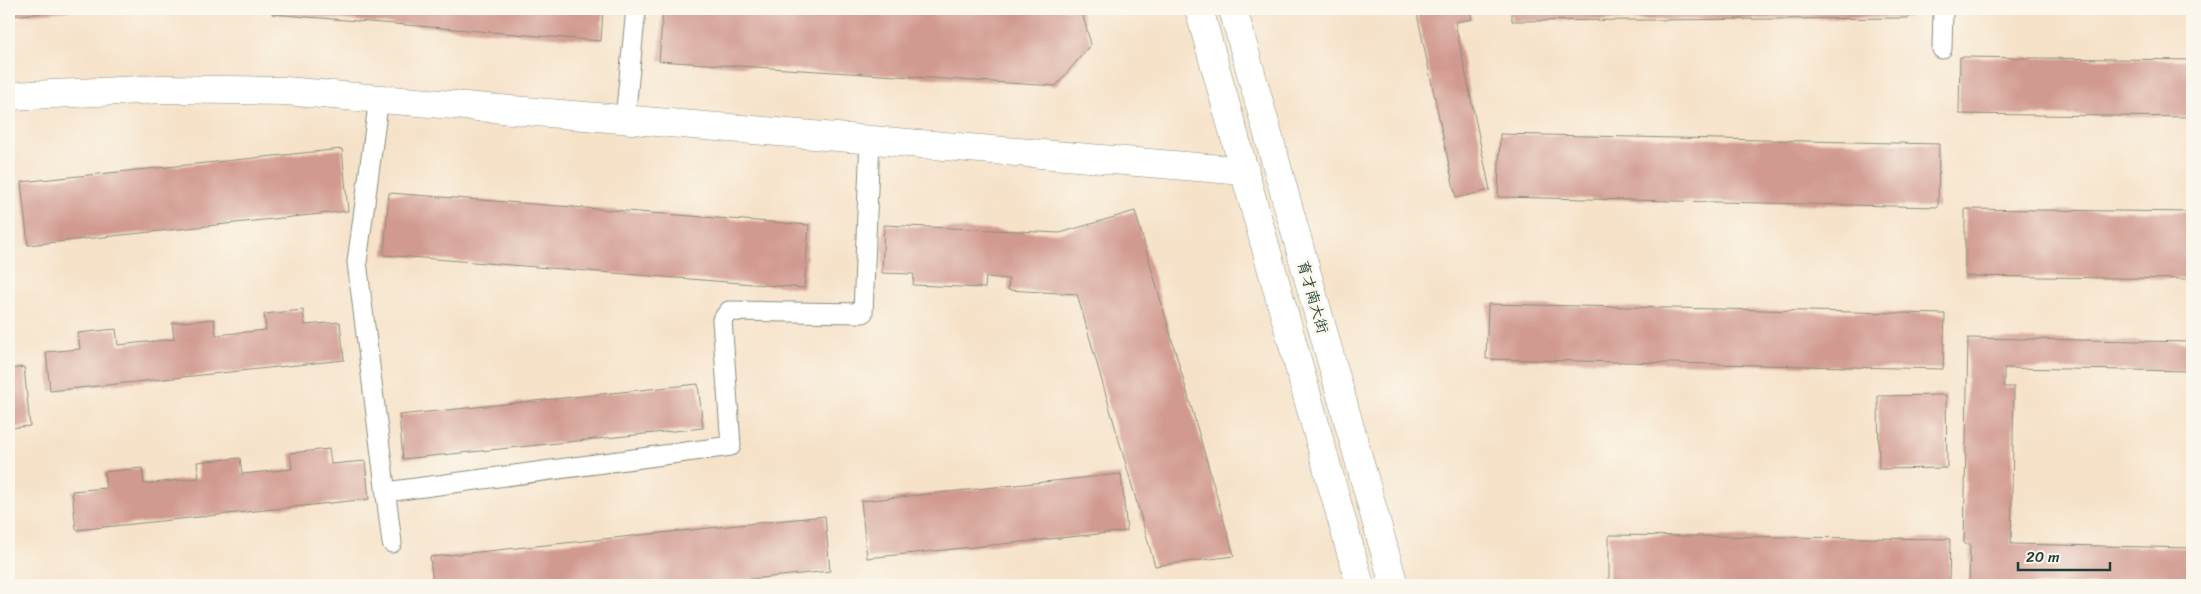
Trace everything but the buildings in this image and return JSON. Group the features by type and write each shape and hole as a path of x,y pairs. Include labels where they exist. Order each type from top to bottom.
{"street":[{"path":"1199,9 1360,585"},
{"name":"育才南大街","path":"1232,9 1394,585"},
{"path":"9,96 163,89 285,91 1245,171"}],"lane":[{"path":"625,119 636,9"},
{"path":"1942,49 1943,9"},
{"path":"379,98 357,262 392,543"},
{"path":"386,492 732,446 722,320 729,311 863,313 870,139"}]}
